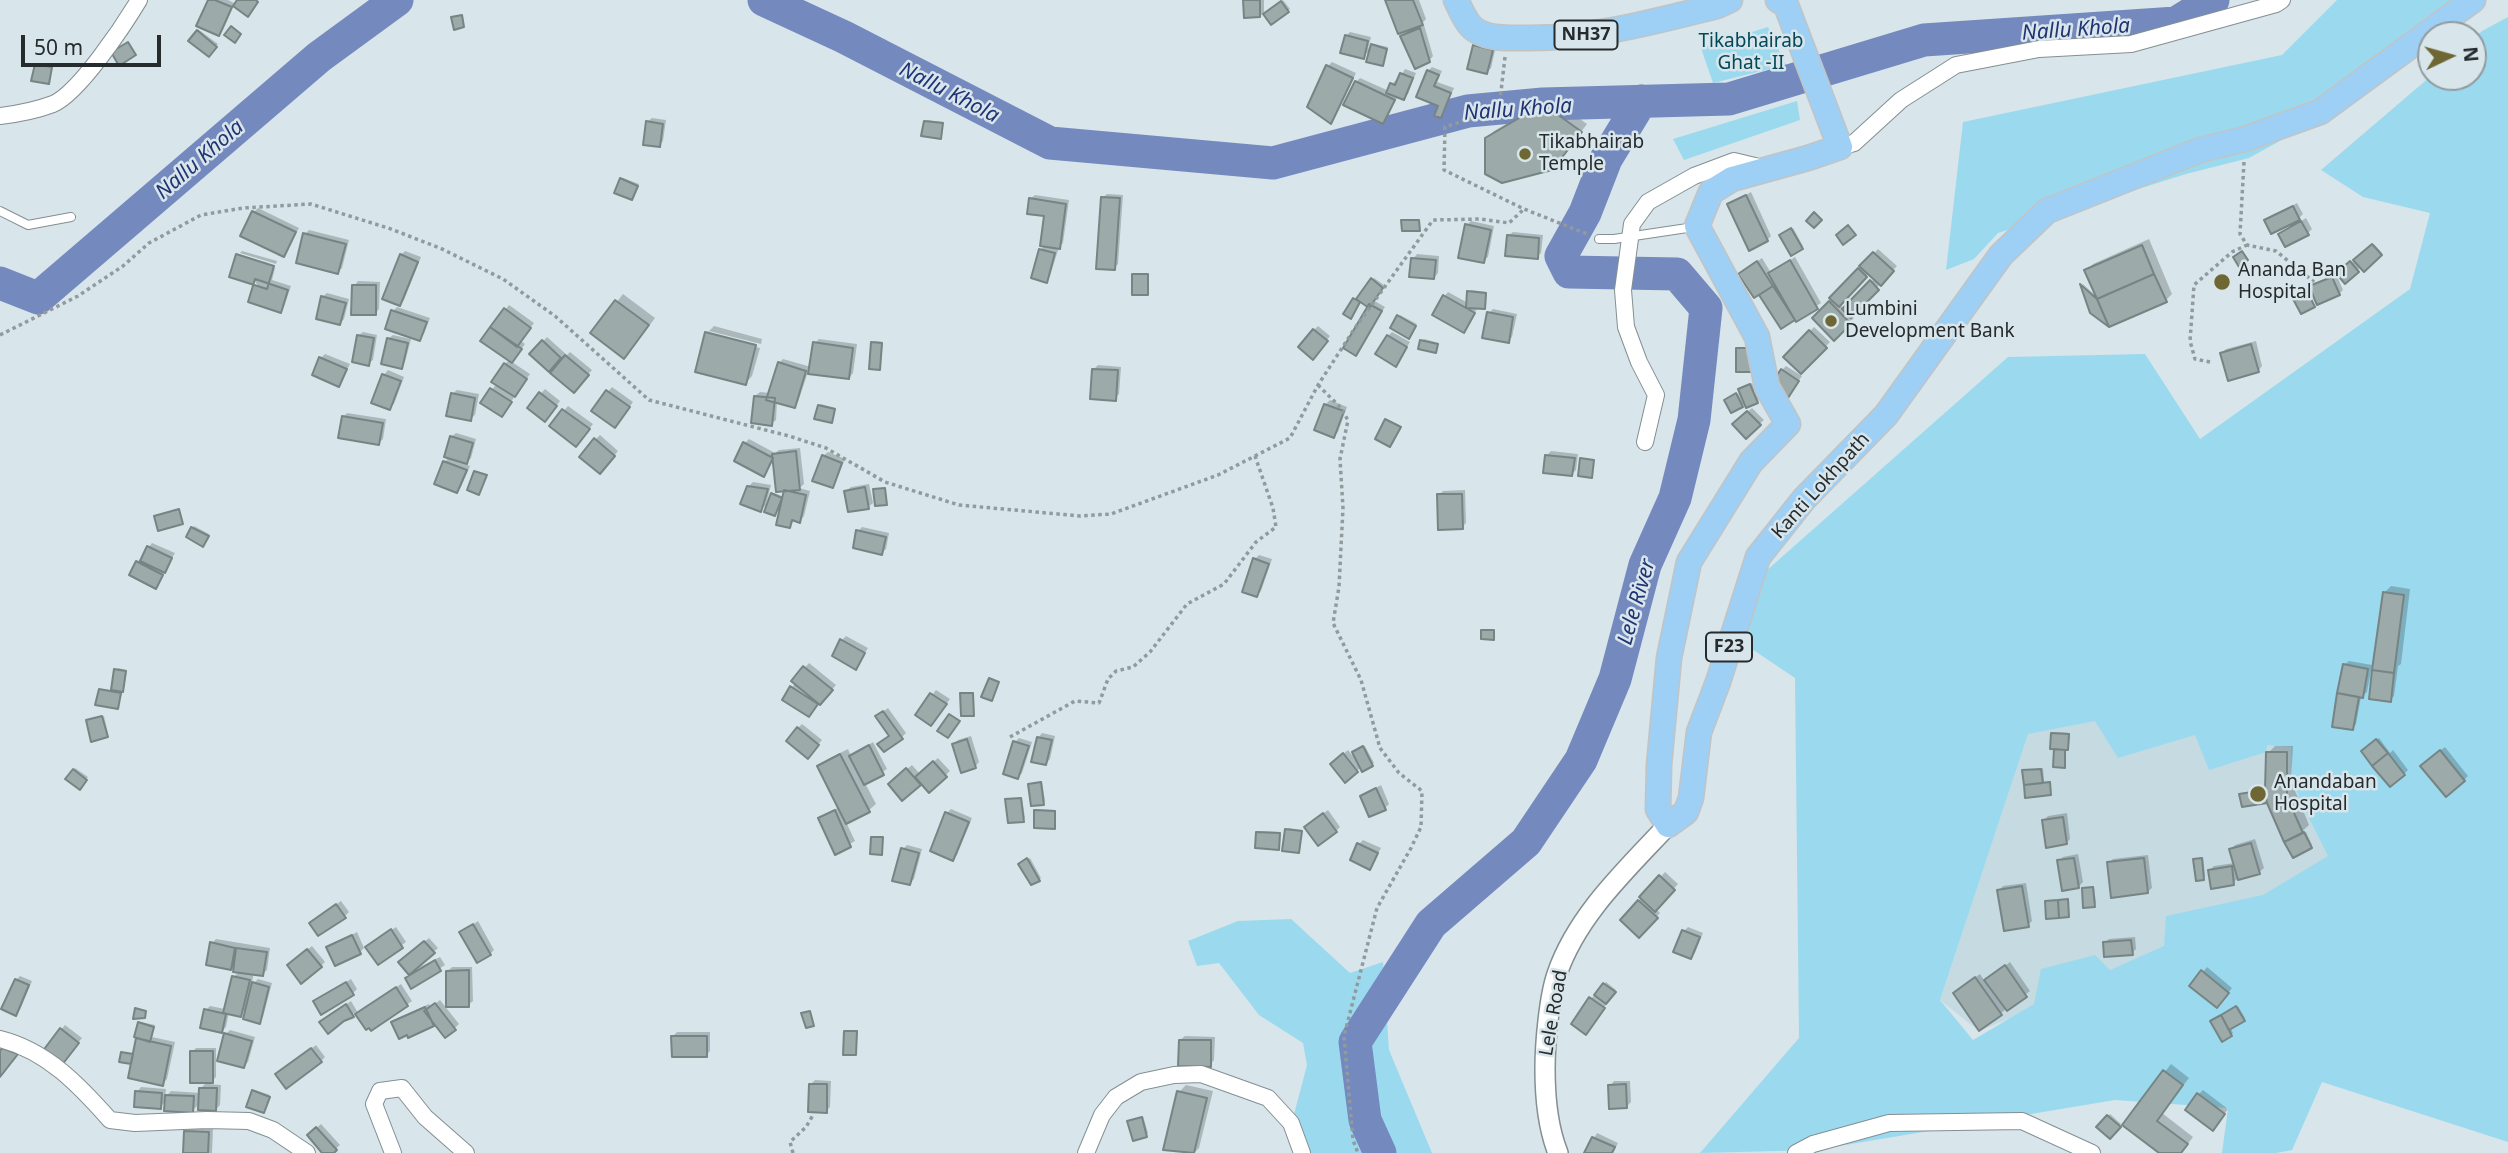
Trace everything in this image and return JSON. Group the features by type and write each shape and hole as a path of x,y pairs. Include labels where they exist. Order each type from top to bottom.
{"main road":[{"name":"NH37","path":"1456,0 1474,31 1507,38 1555,39 1629,29 1717,6 1730,0"},
{"name":"Kanti Lokhpath","path":"1668,825 1686,812 1691,798 1699,732 1758,557 1804,499 1886,415 2001,255 2047,211 2200,150 2245,139 2320,112 2473,0"},
{"path":"1668,825 1658,809 1659,765 1669,658 1689,562 1751,462 1787,424 1767,387 1757,337 1697,226 1711,192 1732,179 1840,146 1782,3"}],"street":[{"path":"0,116 55,103 80,80 117,35 139,0"},
{"path":"1840,146 1854,143 1901,100 1956,65 2039,49 2131,44 2276,4 2282,0"},
{"path":"1645,442 1656,395 1639,362 1626,327 1623,290 1632,224 1648,202 1694,176 1734,161 1770,169"},
{"name":"Lele Road","path":"1558,1153 1545,1084 1545,1046 1556,975 1574,937 1607,890 1668,825"},
{"path":"0,1039 21,1044 38,1053 85,1092 110,1120 135,1123 249,1121 273,1130 307,1153"},
{"path":"1087,1153 1102,1115 1116,1097 1142,1082 1174,1075 1200,1074 1268,1098 1291,1123 1302,1153"},
{"path":"393,1153 374,1104 380,1091 402,1088 425,1117 466,1153"},
{"path":"1796,1153 1813,1144 1889,1123 2022,1121 2092,1153"}],"lane":[{"path":"0,211 29,225 71,217"},
{"path":"1599,239 1697,226"}],"path":[{"path":"1507,38 1500,100 1481,115 1446,127 1444,170 1524,209 1599,239"},
{"path":"2245,139 2240,234 2247,245"},
{"path":"0,335 78,296 123,266 149,243 201,215 243,208 311,204 388,228 440,248 503,279 555,316 649,400 826,448 885,482 959,505 1080,516 1111,514 1218,475 1290,438 1318,385 1355,328 1433,220 1481,219 1509,223 1524,209"},
{"path":"2210,362 2195,359 2190,341 2194,285 2232,252 2247,245 2276,251 2314,282"},
{"path":"1318,385 1339,406 1348,420 1340,458 1343,508 1334,623 1361,680 1380,748 1399,773 1422,791 1420,827 1377,908 1344,1037 1353,1140 1357,1153"},
{"path":"1010,737 1074,701 1098,703 1108,679 1116,671 1133,667 1150,652 1187,604 1224,584 1256,542 1276,527 1273,508 1255,456"},
{"path":"793,1153 790,1142 813,1115"}],"shaded area":[{"name":"Anandaban Hospital","path":"2406,572 2508,771 2179,949 1979,1031 1940,1000 2028,733"}],"green space":[{"path":"2337,0 2452,0 2431,21 2417,21 2417,36 2394,59 2345,91 2278,142 2249,158 2186,174 1998,233 1974,259 1946,270 1963,122 2282,55"},
{"path":"2508,17 2508,1142 2322,1082 2292,1150 2276,1153 2222,1153 2228,1108 2115,1100 1815,1150 1700,1153 1799,1038 1795,678 1740,641 1766,571 2008,357 2145,354 2200,439 2410,289 2430,213 2363,197 2321,170 2417,88 2417,91 2487,91 2487,28","holes":["2095,721 2118,758 2195,735 2209,770 2266,752 2267,745 2291,747 2292,777 2299,798 2328,856 2263,895 2166,916 2164,946 2110,970 2095,955 2041,969 2034,1004 1973,1040 1940,1000 2028,734"]},
{"name":"Tikabhairab Ghat -II","path":"1768,27 1786,65 1713,83 1701,48"},
{"path":"1797,101 1800,120 1684,160 1673,139"},
{"path":"1291,919 1350,973 1383,962 1389,1050 1432,1153 1305,1153 1292,1122 1307,1065 1303,1043 1259,1015 1219,963 1197,966 1188,941 1238,921"}],"building":[{"path":"208,0 232,7 219,36 196,26"},
{"path":"237,0 258,2 248,17 233,6"},
{"path":"1243,0 1260,0 1260,17 1244,18"},
{"path":"1385,0 1413,0 1423,25 1398,34"},
{"path":"1281,1 1289,12 1271,25 1263,14"},
{"path":"462,15 464,27 454,30 451,17"},
{"path":"231,26 241,34 235,43 224,35"},
{"path":"1420,28 1430,62 1415,69 1400,36"},
{"path":"197,30 217,47 209,57 188,41"},
{"path":"1345,35 1368,41 1364,59 1340,53"},
{"path":"128,42 136,55 119,66 111,52"},
{"path":"1371,44 1387,49 1383,66 1366,62"},
{"path":"1473,45 1493,50 1487,74 1467,69"},
{"path":"35,64 52,67 49,84 31,81"},
{"path":"1326,65 1353,78 1331,124 1307,107"},
{"path":"1427,70 1439,75 1434,86 1451,93 1441,118 1434,116 1438,106 1416,97"},
{"path":"1400,73 1413,78 1404,100 1386,93 1390,83 1395,85"},
{"path":"1355,81 1395,100 1383,124 1343,105"},
{"name":"Tikabhairab Temple","path":"1543,104 1582,132 1552,170 1502,183 1485,174 1485,138"},
{"path":"646,121 663,124 660,147 643,145"},
{"path":"924,121 943,123 941,139 921,136"},
{"path":"620,178 638,186 632,200 614,193"},
{"path":"1746,195 1768,241 1749,251 1727,204"},
{"path":"1101,197 1120,198 1115,270 1096,269"},
{"path":"1029,198 1066,204 1060,249 1040,246 1044,216 1027,214"},
{"path":"2293,206 2300,220 2271,234 2264,220"},
{"path":"252,211 296,232 284,257 240,236"},
{"path":"1814,212 1822,220 1814,228 1806,221"},
{"path":"1401,220 1419,220 1420,231 1402,231"},
{"path":"2301,221 2309,235 2285,247 2278,234"},
{"path":"1465,224 1491,230 1484,263 1458,258"},
{"path":"1848,225 1856,235 1843,245 1836,235"},
{"path":"1791,228 1803,249 1791,256 1779,235"},
{"path":"303,233 346,244 338,274 296,263"},
{"path":"1507,235 1539,238 1538,259 1505,256"},
{"path":"2372,244 2382,255 2364,272 2353,260"},
{"path":"2142,245 2154,274 2097,299 2084,270"},
{"path":"1039,249 1055,253 1047,283 1031,278"},
{"path":"2242,251 2248,260 2239,267 2233,257"},
{"path":"1873,252 1894,271 1881,286 1859,266"},
{"path":"236,254 274,266 267,289 229,277"},
{"path":"400,254 418,262 400,306 382,299"},
{"path":"1411,258 1436,260 1434,279 1409,277"},
{"path":"1790,260 1818,309 1796,322 1768,273"},
{"path":"1757,261 1773,286 1754,298 1738,274"},
{"path":"2350,261 2359,272 2345,284 2336,273"},
{"path":"1858,268 1867,277 1839,307 1829,298"},
{"path":"1132,274 1148,274 1148,295 1132,295"},
{"path":"2154,274 2167,302 2109,327 2097,299"},
{"path":"2332,277 2340,295 2317,305 2309,286"},
{"path":"1371,278 1383,288 1369,308 1356,299"},
{"path":"255,279 288,290 281,313 248,302"},
{"path":"1870,280 1879,290 1851,318 1842,309"},
{"path":"2080,284 2097,299 2109,327 2090,313"},
{"path":"352,285 376,285 376,315 351,315"},
{"path":"1773,286 1795,320 1781,329 1759,295"},
{"path":"2306,289 2315,307 2301,314 2292,297"},
{"path":"1467,291 1486,293 1485,309 1466,308"},
{"path":"1443,295 1475,313 1464,333 1432,315"},
{"path":"321,296 346,303 340,325 316,319"},
{"path":"1353,298 1360,302 1351,319 1343,314"},
{"path":"615,300 649,325 624,359 590,333"},
{"name":"Lumbini Development Bank","path":"1829,301 1851,324 1834,341 1812,318"},
{"path":"1369,304 1382,311 1356,356 1343,348"},
{"path":"504,308 531,328 517,347 490,327"},
{"path":"391,310 427,322 420,341 385,329"},
{"path":"1487,312 1513,317 1509,343 1482,338"},
{"path":"1397,315 1416,326 1409,339 1390,328"},
{"path":"490,327 522,349 512,363 480,341"},
{"path":"1313,329 1328,341 1313,360 1298,347"},
{"path":"1809,330 1827,348 1801,374 1783,357"},
{"path":"705,332 756,345 746,385 695,372"},
{"path":"357,335 374,338 369,366 352,362"},
{"path":"1387,335 1407,347 1396,367 1375,354"},
{"path":"387,338 408,343 402,369 381,364"},
{"path":"542,340 561,358 549,372 529,354"},
{"path":"1420,340 1438,344 1436,353 1418,349"},
{"path":"813,342 853,348 849,379 808,374"},
{"path":"871,342 882,343 880,370 869,369"},
{"path":"2251,344 2259,372 2228,381 2220,353"},
{"path":"1736,348 1752,348 1752,372 1736,372"},
{"path":"565,355 589,375 574,393 550,373"},
{"path":"319,357 347,369 339,387 312,375"},
{"path":"778,362 806,371 795,408 766,400"},
{"path":"504,363 527,379 515,397 491,382"},
{"path":"1092,369 1118,370 1116,401 1090,399"},
{"path":"1781,369 1799,381 1788,398 1770,386"},
{"path":"382,374 401,381 390,410 371,403"},
{"path":"1750,384 1758,403 1746,408 1738,389"},
{"path":"490,388 512,402 502,417 480,403"},
{"path":"606,390 630,407 615,428 591,411"},
{"path":"539,392 557,406 545,422 527,408"},
{"path":"451,393 475,398 471,421 446,416"},
{"path":"1736,393 1743,407 1731,413 1724,400"},
{"path":"754,396 775,398 772,426 751,423"},
{"path":"1324,404 1344,411 1334,438 1314,430"},
{"path":"818,405 835,409 832,423 814,419"},
{"path":"562,409 590,429 576,447 549,426"},
{"path":"1747,411 1761,425 1746,439 1732,424"},
{"path":"342,416 383,423 379,445 338,438"},
{"path":"1385,419 1401,427 1390,447 1375,439"},
{"path":"450,436 473,443 467,464 444,457"},
{"path":"594,438 615,456 600,474 579,457"},
{"path":"743,442 773,458 764,477 734,461"},
{"path":"796,451 800,490 776,492 772,454"},
{"path":"822,455 842,463 833,488 812,481"},
{"path":"1545,455 1575,458 1572,476 1543,473"},
{"path":"1580,458 1594,460 1592,478 1578,476"},
{"path":"443,461 467,470 457,493 434,484"},
{"path":"474,471 487,475 479,495 467,490"},
{"path":"747,486 768,489 761,512 740,504"},
{"path":"865,487 869,509 848,512 844,491"},
{"path":"885,488 887,505 875,506 873,489"},
{"path":"784,490 806,495 800,523 792,520 790,528 776,525"},
{"path":"771,493 782,498 775,516 764,512"},
{"path":"1437,494 1462,494 1463,529 1438,530"},
{"path":"179,509 183,524 158,531 154,516"},
{"path":"191,527 209,536 203,547 186,537"},
{"path":"856,530 886,537 882,555 853,548"},
{"path":"147,546 172,558 165,573 140,561"},
{"path":"1253,558 1269,564 1257,597 1242,592"},
{"path":"136,561 163,575 156,589 129,575"},
{"path":"2383,592 2404,595 2394,673 2372,670"},
{"path":"1481,630 1494,630 1494,640 1481,639"},
{"path":"840,639 865,653 856,670 832,656"},
{"path":"2343,664 2368,669 2363,698 2337,693"},
{"path":"803,666 833,690 820,705 791,681"},
{"path":"114,669 126,671 123,692 111,690"},
{"path":"2372,670 2394,673 2391,702 2369,699"},
{"path":"989,678 999,682 992,701 981,697"},
{"path":"790,686 818,704 809,717 782,700"},
{"path":"99,689 121,693 118,709 95,705"},
{"path":"930,693 947,704 931,726 915,715"},
{"path":"960,693 973,693 974,716 961,716"},
{"path":"2337,693 2359,697 2353,730 2332,727"},
{"path":"883,711 903,739 884,752 877,744 889,736 875,716"},
{"path":"949,714 960,721 948,738 937,731"},
{"path":"102,716 108,737 91,742 86,720"},
{"path":"797,727 819,745 808,759 786,741"},
{"path":"2051,733 2069,734 2068,750 2050,749"},
{"path":"1037,737 1052,740 1046,765 1031,762"},
{"path":"967,739 976,768 961,773 952,744"},
{"path":"2376,739 2388,753 2372,766 2361,751"},
{"path":"1013,741 1029,746 1018,779 1003,774"},
{"path":"869,745 884,775 864,785 849,756"},
{"path":"1363,746 1373,766 1362,772 1352,752"},
{"path":"2054,749 2065,750 2065,768 2053,767"},
{"path":"2440,750 2465,781 2446,797 2420,766"},
{"path":"2266,752 2287,752 2287,797 2303,833 2284,842 2267,803"},
{"path":"1343,753 1358,772 1345,783 1330,764"},
{"path":"2388,753 2405,775 2390,787 2372,766"},
{"path":"840,754 870,812 846,824 817,766"},
{"path":"933,761 947,777 929,793 915,777"},
{"path":"906,768 921,785 902,801 888,784"},
{"path":"73,769 87,780 80,790 65,779"},
{"path":"2041,769 2043,783 2024,785 2022,770"},
{"path":"1041,782 1044,805 1031,806 1028,784"},
{"path":"2050,782 2051,795 2025,798 2024,785"},
{"path":"1376,788 1386,810 1369,817 1360,796"},
{"path":"2265,790 2267,803 2242,807 2239,794"},
{"path":"1021,798 1024,822 1008,823 1005,799"},
{"path":"835,810 851,847 835,855 818,818"},
{"path":"1034,810 1055,811 1055,829 1034,828"},
{"path":"945,812 969,822 953,861 930,851"},
{"path":"1323,813 1337,832 1318,846 1304,827"},
{"path":"2063,817 2067,844 2046,848 2042,820"},
{"path":"1285,829 1302,831 1299,853 1282,851"},
{"path":"1256,832 1280,833 1279,850 1255,848"},
{"path":"2304,832 2312,848 2293,858 2284,842"},
{"path":"871,837 883,837 882,855 870,854"},
{"path":"1357,843 1378,853 1370,870 1350,860"},
{"path":"2251,843 2260,874 2238,880 2229,849"},
{"path":"901,848 919,853 910,885 892,881"},
{"path":"1027,858 1040,881 1031,885 1018,864"},
{"path":"2074,858 2079,888 2062,891 2057,860"},
{"path":"2144,858 2148,893 2111,898 2107,862"},
{"path":"2202,858 2204,880 2196,881 2193,859"},
{"path":"2232,866 2234,885 2211,889 2208,870"},
{"path":"1659,875 1675,890 1655,912 1639,897"},
{"path":"2022,886 2029,927 2004,931 1997,890"},
{"path":"2093,887 2095,907 2083,908 2082,888"},
{"path":"2068,899 2069,917 2059,918 2058,900"},
{"path":"1638,900 1658,918 1639,938 1620,920"},
{"path":"2058,900 2059,918 2046,919 2045,901"},
{"path":"336,904 346,918 318,936 309,923"},
{"path":"473,924 491,955 477,963 459,932"},
{"path":"391,929 403,948 378,965 365,947"},
{"path":"1682,930 1700,937 1691,959 1673,952"},
{"path":"352,935 361,954 335,966 326,947"},
{"path":"2131,940 2133,955 2104,957 2103,942"},
{"path":"424,941 435,953 409,975 398,962"},
{"path":"210,942 235,948 231,970 206,965"},
{"path":"236,948 267,952 263,976 233,972"},
{"path":"307,949 322,967 301,984 287,965"},
{"path":"435,960 441,971 411,989 405,978"},
{"path":"2005,965 2027,997 2007,1011 1984,980"},
{"path":"469,970 469,1007 446,1007 446,971"},
{"path":"2201,970 2229,993 2217,1008 2189,986"},
{"path":"232,976 250,980 241,1017 223,1013"},
{"path":"1975,977 2002,1015 1979,1031 1953,993"},
{"path":"15,979 29,985 16,1016 1,1009"},
{"path":"252,982 269,987 260,1024 243,1019"},
{"path":"346,982 354,995 321,1015 313,1001"},
{"path":"1603,983 1616,992 1606,1004 1594,995"},
{"path":"396,987 408,1006 371,1031 369,1028 366,1030 355,1014"},
{"path":"1589,997 1605,1008 1586,1035 1571,1024"},
{"path":"435,1003 456,1030 445,1038 424,1011"},
{"path":"346,1004 354,1017 344,1021 328,1034 319,1022"},
{"path":"2236,1006 2245,1021 2229,1030 2221,1015"},
{"path":"425,1007 434,1026 408,1038 407,1035 399,1039 391,1022"},
{"path":"135,1008 146,1011 145,1018 133,1019"},
{"path":"204,1009 226,1014 222,1033 200,1028"},
{"path":"810,1011 814,1026 806,1028 801,1013"},
{"path":"2221,1015 2232,1036 2222,1042 2210,1021"},
{"path":"138,1022 154,1027 150,1042 134,1037"},
{"path":"60,1028 79,1043 62,1065 42,1052"},
{"path":"844,1031 857,1031 856,1055 843,1055"},
{"path":"224,1033 252,1041 244,1068 217,1061"},
{"path":"671,1036 707,1036 707,1057 672,1057"},
{"path":"136,1038 171,1046 163,1086 128,1078"},
{"path":"1179,1040 1211,1040 1211,1067 1178,1066"},
{"path":"2,1048 18,1054 0,1077 0,1051"},
{"path":"311,1048 322,1062 286,1089 275,1074"},
{"path":"190,1051 213,1051 213,1083 190,1083"},
{"path":"121,1052 133,1054 131,1064 119,1062"},
{"path":"2163,1070 2183,1085 2157,1121 2188,1144 2181,1153 2159,1153 2122,1125"},
{"path":"809,1084 827,1084 827,1113 808,1112"},
{"path":"1626,1084 1627,1108 1609,1109 1608,1085"},
{"path":"199,1088 217,1088 216,1111 198,1110"},
{"path":"252,1090 270,1097 264,1113 246,1107"},
{"path":"135,1091 162,1093 161,1109 134,1107"},
{"path":"1177,1091 1207,1098 1194,1153 1163,1150"},
{"path":"2197,1093 2225,1114 2213,1131 2185,1110"},
{"path":"165,1095 194,1096 193,1113 164,1111"},
{"path":"2107,1115 2121,1127 2110,1139 2096,1127"},
{"path":"1142,1117 1147,1137 1133,1141 1127,1121"},
{"path":"316,1127 337,1150 334,1153 322,1153 307,1135"},
{"path":"184,1131 209,1132 208,1153 183,1153"},
{"path":"1592,1137 1615,1147 1612,1153 1584,1153"}],"waterway":[{"name":"Nallu Khola","path":"0,283 38,298 319,57 397,0"},
{"name":"Nallu Khola","path":"764,0 844,37 1050,143 1273,163 1468,111 1543,104 1729,99 1924,40 2176,23 2213,0"},
{"name":"Lele River","path":"1380,1153 1365,1120 1355,1042 1431,924 1526,842 1581,760 1615,679 1645,565 1675,498 1694,420 1706,308 1677,274 1569,272 1561,256 1585,213 1606,159 1641,101"}],"place":[{"name":"Tikabhairab Temple","path":"1525,154"},
{"name":"Ananda Ban Hospital","path":"2222,282"},
{"name":"Lumbini Development Bank","path":"1831,321"},
{"name":"Anandaban Hospital","path":"2258,794"}]}
